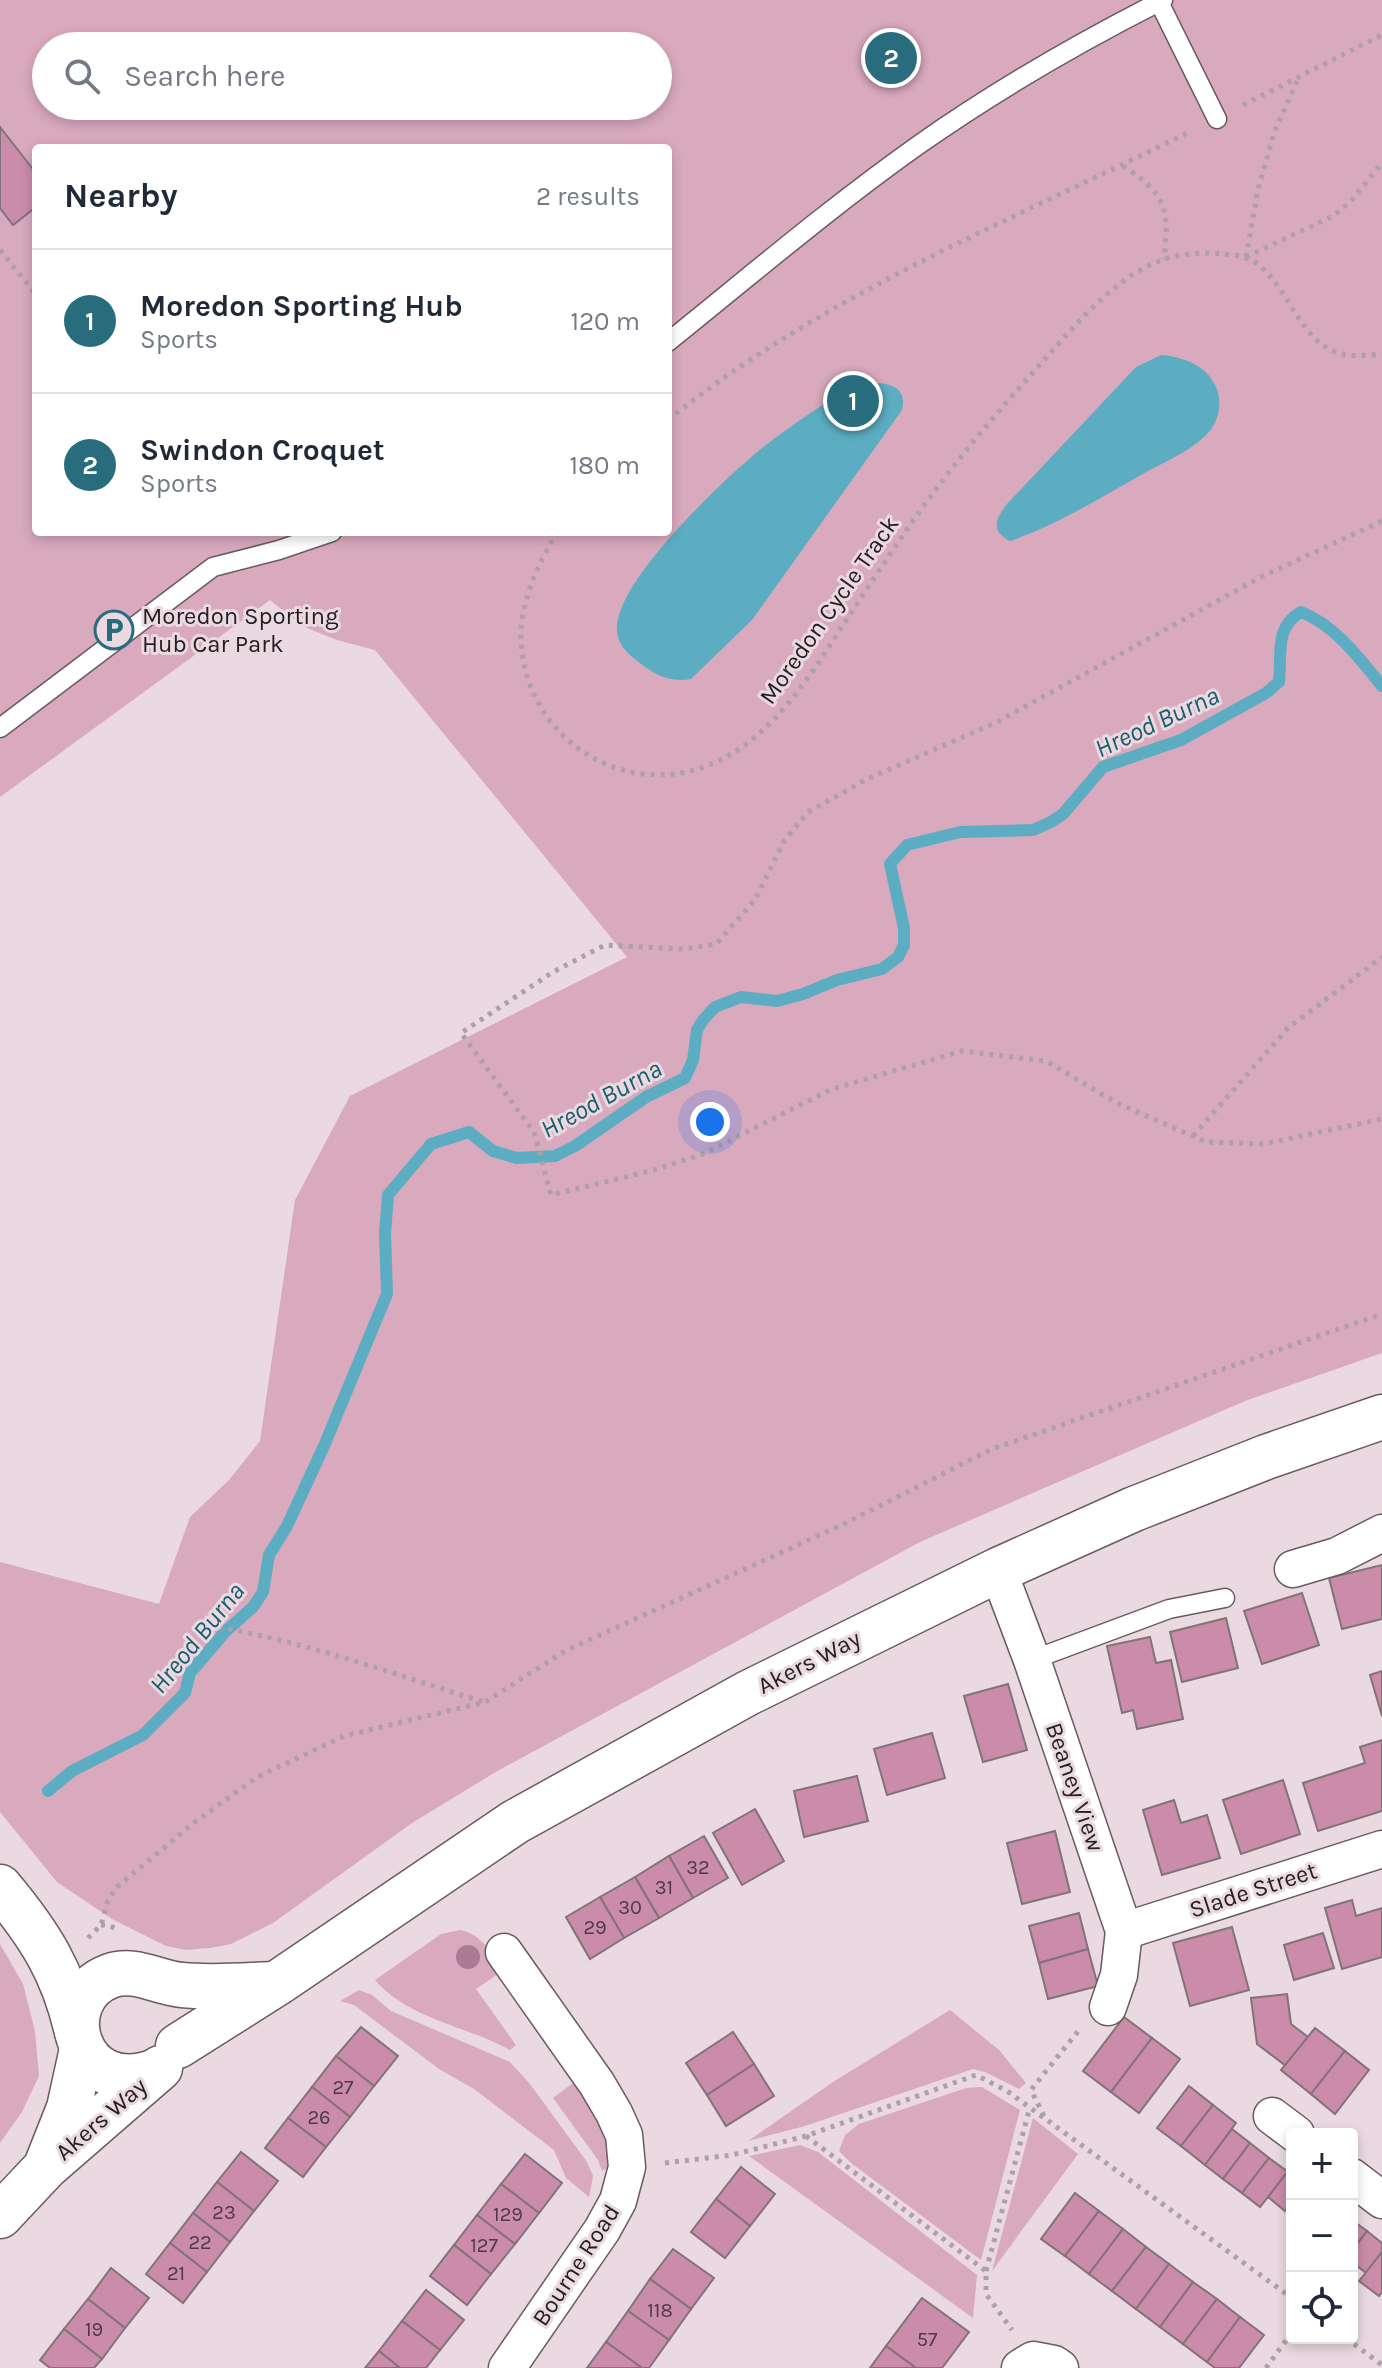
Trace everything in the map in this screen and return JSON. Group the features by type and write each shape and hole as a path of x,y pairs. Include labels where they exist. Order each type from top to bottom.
{"main road":[{"name":"Akers Way","path":"79,2040 92,2063 106,2073 122,2078 140,2078 492,1837 590,1778 773,1680 998,1570 1134,1509 1266,1457 1382,1417"},
{"path":"12,1902 89,1954 144,1978 173,1995 180,2011 182,2029 167,2058"},
{"path":"12,1902 46,1948 70,2005 79,2040"},
{"name":"Akers Way","path":"46,2167 69,2108 79,2040 78,2015 84,1999 95,1985 110,1976 205,1986 276,1984"},
{"name":"Akers Way","path":"0,2216 46,2167 167,2058"}],"street":[{"path":"1293,1569 1337,1556 1382,1533"},
{"name":"Beaney View","path":"998,1570 1032,1660 1124,1931 1119,1975 1108,2007"},
{"name":"Slade Street","path":"1124,1931 1382,1849"},
{"name":"Bourne Road","path":"504,1952 614,2113 624,2135 627,2167 618,2201 602,2230 507,2368"},
{"path":"1358,2182 1382,2200"}],"lane":[{"path":"672,339 917,146 1090,37 1161,1 1217,119"},
{"path":"0,728 213,567 320,536"},
{"path":"1032,1660 1169,1609 1225,1598"}],"path":[{"path":"672,417 735,369 797,328 881,282 1382,35"},
{"path":"1246,257 1258,190 1274,133 1298,77"},
{"path":"1246,257 1333,216 1351,201 1382,163"},
{"path":"1122,165 1146,181 1162,201 1168,227 1164,259"},
{"path":"0,250 32,290"},
{"name":"Moredon Cycle Track","path":"555,536 538,564 520,635 523,666 535,699 556,728 590,759 617,770 669,776 709,765 752,741 778,715 822,658 928,499 997,412 1081,318 1124,281 1164,259 1207,252 1246,257"},
{"path":"1246,257 1267,274 1307,329 1323,345 1342,354 1382,354"},
{"path":"1382,521 1261,577 997,722 867,779 808,812 784,841 755,900 716,944 684,949 605,945 553,972 461,1033 534,1132 551,1195 654,1170 703,1154 832,1089 962,1051 1046,1061 1117,1103 1206,1142 1263,1144 1382,1119"},
{"path":"1193,1136 1288,1028 1382,957"},
{"path":"101,1925 108,1901 117,1887 191,1825 257,1777 344,1736 485,1702 565,1651 846,1523 992,1449 1382,1314"},
{"path":"199,1624 242,1630 485,1702"},
{"path":"1044,2117 1031,2090 1087,2020 1108,2007"},
{"path":"627,2167 732,2155 806,2136 976,2075 1030,2107 1286,2294"},
{"path":"1030,2107 986,2271 986,2294 1038,2365"},
{"path":"806,2136 986,2271"},
{"path":"1266,2368 1286,2340"},
{"path":"1354,2344 1382,2365"}],"shaded area":[{"path":"0,0 1382,0 1382,1353 1245,1401 920,1542 499,1770 412,1823 273,1923 231,1944 186,1950 166,1946 112,1919 57,1882 0,1812 0,1562 159,1604 190,1517 229,1480 260,1441 295,1200 350,1096 627,957 375,650 302,626 270,600 0,797"},
{"path":"460,1930 480,1940 504,1970 476,1989 516,2045 510,2050 421,2013 404,2004 375,1980 441,1934"},
{"path":"0,1944 23,1984 35,2031 39,2076 22,2112 0,2143"},
{"path":"359,1990 372,1995 391,2011 510,2062 530,2084 587,2162 593,2176 589,2197 566,2178 554,2150 474,2089 439,2069 354,2005 340,2001"},
{"path":"950,2010 999,2050 1026,2083 1019,2089 973,2069 805,2126 748,2141 833,2082"},
{"path":"577,2080 611,2144 611,2166 602,2171 598,2160 553,2098"},
{"path":"982,2087 1020,2110 981,2260 839,2151 845,2135 859,2124 966,2088"},
{"path":"1033,2118 1078,2154 992,2271"},
{"path":"800,2145 818,2152 977,2275 973,2318 749,2156"}],"water":[{"path":"1161,355 1193,364 1212,379 1218,393 1219,407 1209,432 1182,453 1061,519 1010,541 1004,537 997,525 1006,505 1136,367"},
{"path":"877,383 898,390 903,398 902,410 752,620 691,679 676,680 662,676 629,654 618,636 620,611 632,587 674,533 723,482 762,448 837,396"}],"building":[{"path":"0,127 32,168 32,210 13,225 0,208"},
{"path":"1382,1565 1382,1619 1342,1629 1329,1578"},
{"path":"1302,1593 1319,1645 1262,1664 1244,1611"},
{"path":"1226,1618 1238,1668 1182,1682 1170,1632"},
{"path":"1150,1637 1156,1663 1171,1660 1183,1719 1137,1729 1133,1710 1122,1713 1107,1646"},
{"path":"1382,1671 1382,1716 1370,1675"},
{"path":"1008,1684 1027,1750 983,1762 964,1696"},
{"path":"932,1733 945,1778 887,1795 874,1749"},
{"path":"1382,1740 1382,1811 1318,1831 1303,1783 1365,1763 1360,1747"},
{"path":"857,1776 868,1821 804,1837 794,1791"},
{"path":"1283,1780 1300,1834 1241,1854 1223,1800"},
{"path":"1174,1800 1181,1823 1207,1815 1220,1858 1162,1875 1143,1810"},
{"path":"755,1809 784,1861 742,1885 713,1833"},
{"path":"1055,1831 1070,1892 1022,1904 1007,1843"},
{"path":"704,1836 728,1878 693,1898 669,1856"},
{"path":"669,1856 693,1898 659,1918 635,1877"},
{"path":"635,1877 659,1918 624,1938 600,1897"},
{"path":"600,1897 624,1938 590,1959 566,1917"},
{"path":"1352,1900 1356,1916 1382,1908 1382,1957 1342,1969 1325,1908"},
{"path":"1079,1913 1088,1949 1039,1963 1029,1926"},
{"path":"1232,1927 1249,1990 1190,2006 1173,1943"},
{"path":"1323,1933 1334,1968 1294,1980 1284,1945"},
{"path":"1088,1949 1098,1986 1048,1999 1039,1963"},
{"path":"1287,1994 1291,2024 1308,2037 1286,2066 1257,2044 1251,1998"},
{"path":"1124,2017 1152,2038 1111,2092 1083,2071"},
{"path":"361,2027 398,2056 374,2086 336,2056"},
{"path":"1315,2028 1345,2051 1311,2094 1281,2070"},
{"path":"733,2032 754,2064 707,2095 686,2063"},
{"path":"1152,2038 1180,2059 1139,2113 1111,2092"},
{"path":"1345,2051 1369,2070 1335,2114 1311,2094"},
{"path":"336,2056 374,2086 350,2117 312,2087"},
{"path":"754,2064 774,2096 726,2126 707,2095"},
{"path":"1189,2086 1213,2105 1181,2146 1157,2128"},
{"path":"312,2087 350,2117 326,2147 288,2118"},
{"path":"1213,2105 1236,2123 1205,2165 1181,2146"},
{"path":"288,2118 326,2147 303,2177 265,2148"},
{"path":"1232,2129 1250,2143 1223,2179 1205,2165"},
{"path":"1250,2143 1269,2158 1242,2193 1223,2179"},
{"path":"241,2152 278,2181 254,2211 217,2182"},
{"path":"525,2154 562,2183 539,2213 501,2184"},
{"path":"1269,2158 1286,2171 1260,2207 1242,2193"},
{"path":"741,2167 775,2194 750,2226 716,2199"},
{"path":"1286,2174 1285,2211 1268,2197"},
{"path":"217,2182 254,2211 230,2242 193,2213"},
{"path":"501,2184 539,2213 515,2244 477,2215"},
{"path":"1075,2193 1099,2211 1065,2256 1041,2239"},
{"path":"716,2199 750,2226 725,2258 691,2232"},
{"path":"1099,2211 1123,2229 1089,2274 1065,2256"},
{"path":"193,2213 230,2242 207,2272 170,2243"},
{"path":"477,2215 515,2244 491,2274 454,2245"},
{"path":"1358,2224 1367,2231 1358,2243"},
{"path":"1123,2229 1146,2247 1112,2291 1089,2274"},
{"path":"1367,2231 1382,2243 1382,2252 1366,2273 1358,2267 1358,2243"},
{"path":"170,2243 207,2272 183,2303 146,2274"},
{"path":"454,2245 491,2274 467,2305 430,2276"},
{"path":"1146,2247 1169,2264 1136,2309 1112,2291"},
{"path":"673,2249 714,2278 691,2309 650,2279"},
{"path":"1382,2252 1382,2292 1379,2296 1359,2281"},
{"path":"1169,2264 1193,2282 1160,2327 1136,2309"},
{"path":"111,2268 149,2298 125,2328 88,2299"},
{"path":"650,2279 691,2309 669,2340 628,2311"},
{"path":"1193,2282 1217,2299 1183,2344 1160,2327"},
{"path":"426,2290 464,2320 440,2350 402,2321"},
{"path":"922,2298 969,2332 942,2368 916,2368 886,2346"},
{"path":"88,2299 125,2328 102,2359 64,2329"},
{"path":"1217,2299 1240,2317 1207,2362 1183,2344"},
{"path":"628,2311 669,2340 649,2368 642,2368 606,2342"},
{"path":"1240,2317 1264,2335 1239,2368 1215,2368 1207,2362"},
{"path":"402,2321 440,2350 426,2368 400,2368 379,2351"},
{"path":"64,2329 102,2359 94,2368 50,2368 40,2360"},
{"path":"606,2342 642,2368 587,2368"},
{"path":"886,2346 916,2368 870,2368"},
{"path":"379,2351 400,2368 365,2368"}],"waterway":[{"name":"Hreod Burna","path":"48,1791 72,1771 143,1735 185,1693 190,1673 225,1632 253,1607 263,1592 269,1555 287,1526 324,1446 387,1294 385,1233 388,1195 431,1144 469,1132 493,1151 517,1158 555,1156 575,1146 646,1097 685,1078 693,1060 697,1030 715,1007 741,997 777,1001 837,980 882,969 898,957 904,945 904,928 890,864 907,845 960,832 1033,830 1051,822 1063,814 1103,767 1181,740 1266,693 1279,682 1283,634 1292,618 1301,612 1336,634 1382,686"}],"place":[{"name":"Swindon Croquet","path":"891,58"},
{"name":"Moredon Sporting Hub","path":"853,401"},
{"name":"Moredon Sporting Hub Car Park","path":"114,630"}]}
